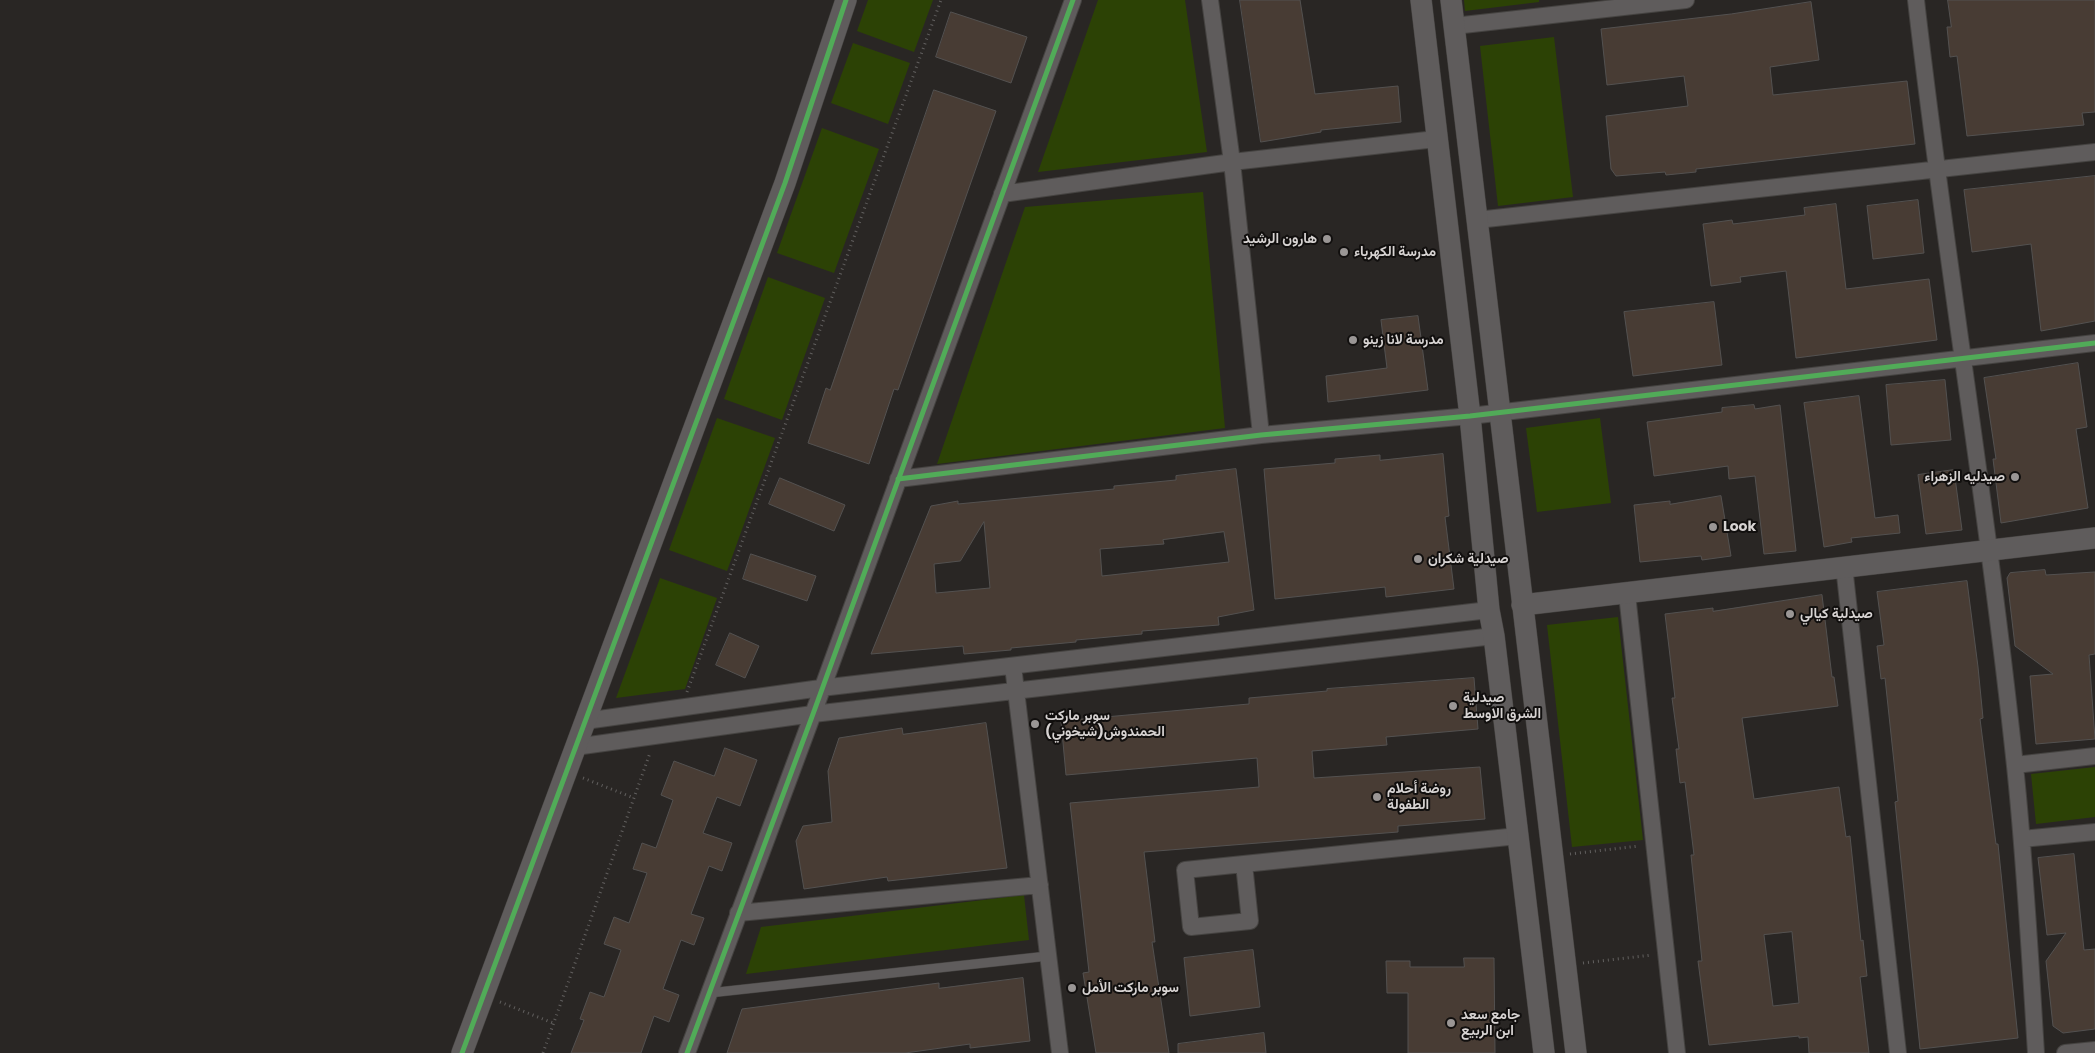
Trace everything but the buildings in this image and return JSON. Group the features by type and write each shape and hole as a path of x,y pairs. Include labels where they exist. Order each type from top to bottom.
{"street":[{"path":"462,1053 785,183 846,0"},
{"path":"687,1053 813,714 1073,0"},
{"path":"1210,0 1232,162 1261,435"},
{"path":"1421,0 1470,416 1489,610 1494,636 1544,1053"},
{"path":"1451,0 1576,1053"},
{"path":"1454,26 1686,0"},
{"path":"1916,0 1936,170 1964,358 2015,765 2022,839 2036,1053"},
{"path":"1002,194 1232,162 1436,139"},
{"path":"1477,220 2095,152"},
{"path":"898,479 1261,435 1470,416 2095,342"},
{"path":"1522,605 1627,594 1988,549 2095,538"},
{"path":"1844,566 1898,1053"},
{"path":"1627,594 1677,1053"},
{"path":"585,721 821,688 1489,610"},
{"path":"575,747 813,714 1494,636"},
{"path":"1013,666 1060,1053"},
{"path":"2015,765 2095,756"},
{"path":"2022,839 2095,832"},
{"path":"1244,864 1250,921 1191,927 1185,870 1518,836"},
{"path":"738,913 1040,885"},
{"path":"2065,1053 2095,1050"}],"lane":[{"path":"709,993 1048,956"}],"path":[{"path":"681,708 941,0"},
{"path":"543,1053 656,736"},
{"path":"566,771 634,798"},
{"path":"1552,856 1654,845"},
{"path":"1565,965 1666,953"},
{"path":"483,995 554,1023"}],"green space":[{"path":"868,0 933,0 914,52 857,31"},
{"path":"1098,0 1185,0 1207,152 1038,172"},
{"path":"1464,0 1539,0 1539,2 1465,11"},
{"path":"1554,37 1573,197 1498,206 1480,46"},
{"path":"853,43 910,63 888,124 831,103"},
{"path":"822,128 879,149 834,273 777,253"},
{"path":"1203,192 1225,428 937,464 1025,207"},
{"path":"768,277 825,298 782,420 724,399"},
{"path":"717,418 775,438 727,571 669,550"},
{"path":"1600,418 1611,503 1537,512 1526,428"},
{"path":"660,578 717,598 685,689 616,698"},
{"path":"1618,617 1643,840 1572,847 1547,625"},
{"path":"2095,767 2095,817 2036,824 2031,774"},
{"path":"1024,895 1029,940 746,974 761,927"}],"cycle path":[{"path":"462,1053 785,183 846,0"},
{"path":"687,1053 813,714 1073,0"},
{"path":"898,479 1261,435 1470,416 2095,343"}],"place":[{"name":"هارون الرشيد","path":"1327,239"},
{"name":"مدرسة الكهرباء","path":"1344,252"},
{"name":"مدرسة لانا زينو","path":"1353,340"},
{"name":"صيدليه الزهراء","path":"2015,477"},
{"name":"Look","path":"1713,527"},
{"name":"صيدلية شكران","path":"1418,559"},
{"name":"صيدلية كيالي","path":"1790,614"},
{"name":"صيدلية الشرق الاوسط","path":"1453,706"},
{"name":"سوبر ماركت الحمندوش(شيخوني)","path":"1035,724"},
{"name":"روضة أحلام الطفولة","path":"1377,797"},
{"name":"سوبر ماركت الأمل","path":"1072,988"},
{"name":"جامع سعد ابن الربيع","path":"1451,1023"}]}
